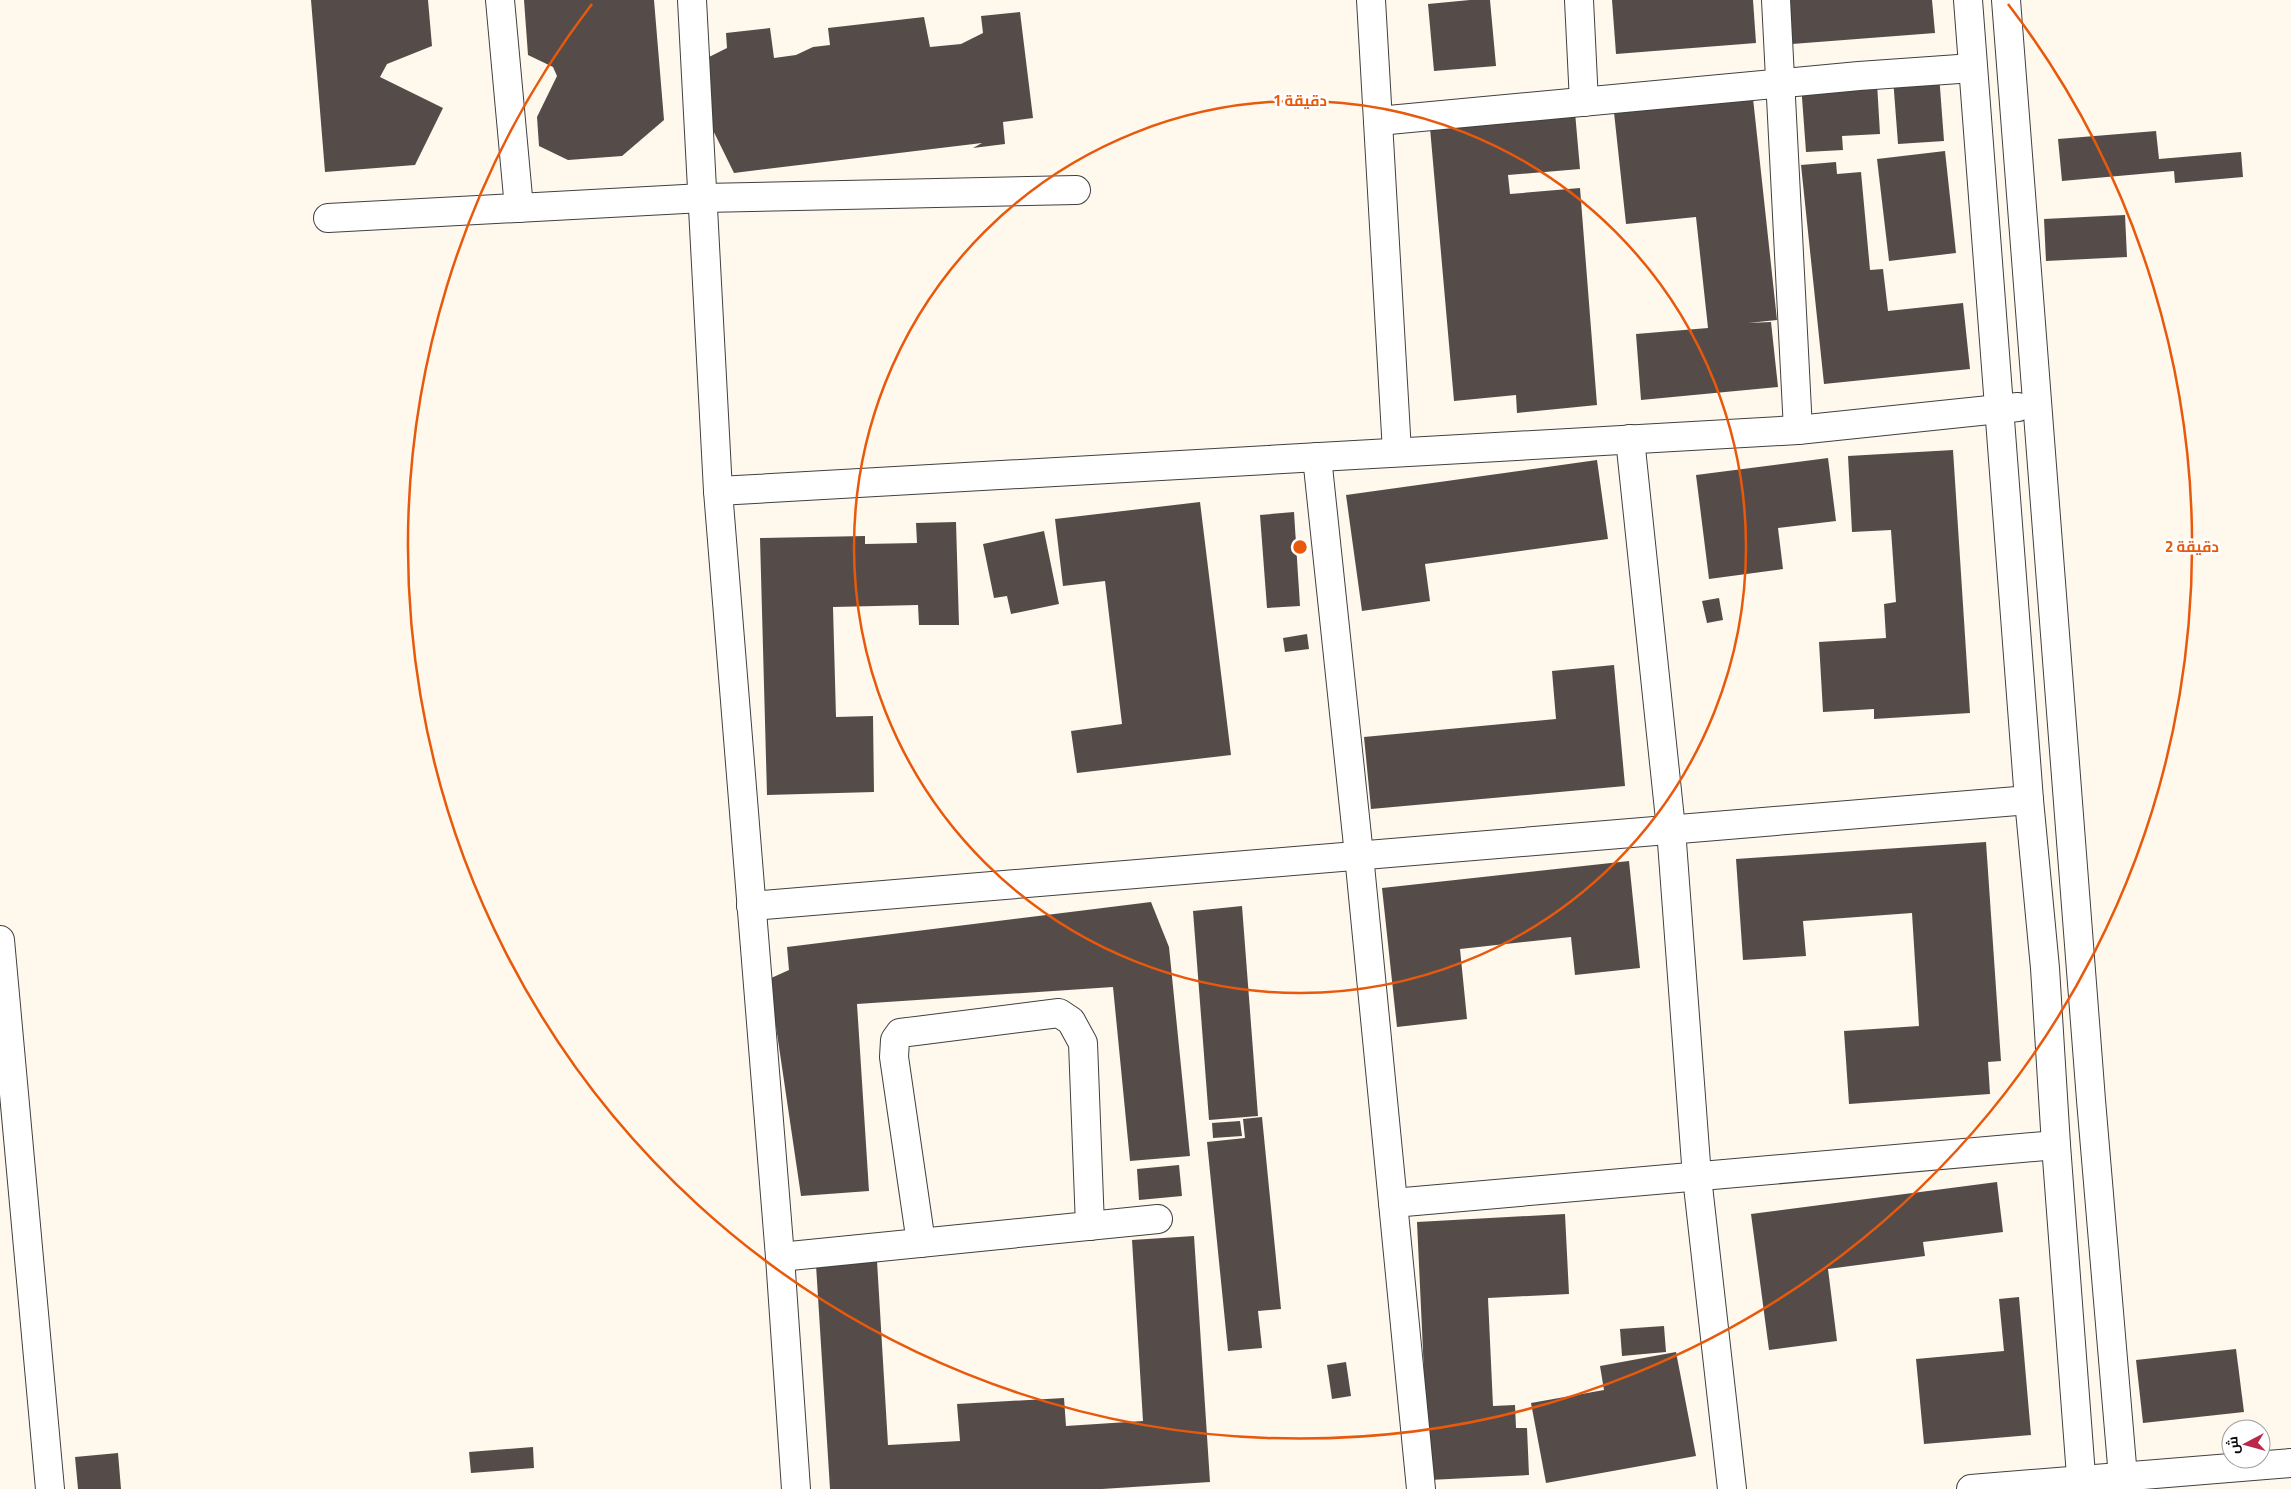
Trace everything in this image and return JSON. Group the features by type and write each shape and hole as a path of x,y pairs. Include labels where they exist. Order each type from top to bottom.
{"street":[{"path":"500,0 520,208"},
{"path":"692,0 718,491 780,1257 796,1489"},
{"path":"1371,0 1397,452"},
{"path":"1580,0 1584,102"},
{"path":"1776,0 1782,84 1798,430"},
{"path":"1968,0 2001,409 2029,800 2045,968 2056,1145 2082,1484"},
{"path":"2006,0 2091,1100 2123,1483"},
{"path":"1378,121 1973,68"},
{"path":"328,218 703,198 1076,190"},
{"path":"718,491 1798,430 2037,405"},
{"path":"1630,439 1671,829 1697,1176 1732,1489"},
{"path":"1317,457 1359,854 1421,1489"},
{"path":"752,906 1359,854 2029,800"},
{"path":"0,940 9,1127 50,1489"},
{"path":"921,1243 894,1057 895,1040 900,1033 1059,1013 1071,1021 1083,1043 1090,1226"},
{"path":"2054,1105 2091,1100"},
{"path":"1393,1203 2056,1145"},
{"path":"780,1257 1158,1220"},
{"path":"1971,1489 2123,1483 2291,1463"}],"building":[{"path":"311,0 428,0 432,46 387,64 380,77 443,108 415,165 325,172"},
{"path":"524,0 654,0 664,120 622,156 568,160 539,146 537,117 557,76 553,67 528,55"},
{"path":"1490,0 1496,66 1434,71 1428,4"},
{"path":"1612,0 1753,0 1756,43 1616,54"},
{"path":"1789,0 1932,0 1935,33 1792,44"},
{"path":"1020,12 1033,118 1003,122 1005,144 973,148 982,143 734,173 707,118 701,61 727,48 726,33 770,28 774,58 796,55 813,47 830,45 828,28 924,17 930,47 961,44 983,33 981,16"},
{"path":"1939,74 1944,141 1898,144 1893,78"},
{"path":"1877,83 1880,134 1842,136 1843,150 1806,152 1801,84"},
{"path":"1752,89 1777,320 1748,323 1771,322 1778,387 1641,400 1636,334 1708,328 1696,217 1626,224 1613,103"},
{"path":"1574,101 1580,169 1508,175 1510,194 1580,188 1597,405 1517,413 1516,395 1454,401 1430,128"},
{"path":"2156,131 2159,159 2241,152 2243,177 2175,183 2174,171 2062,181 2058,139"},
{"path":"1945,151 1956,253 1889,261 1877,159"},
{"path":"1836,162 1837,174 1861,172 1870,270 1883,269 1888,311 1963,303 1970,369 1824,384 1801,165"},
{"path":"2125,215 2127,257 2046,261 2044,219"},
{"path":"1953,450 1970,713 1874,719 1874,709 1823,712 1819,642 1886,638 1884,604 1896,602 1891,530 1852,532 1848,456"},
{"path":"1828,458 1836,521 1778,528 1783,569 1709,579 1696,475"},
{"path":"1597,460 1608,539 1425,564 1430,601 1362,611 1346,495"},
{"path":"1200,502 1231,755 1077,773 1071,731 1122,724 1105,581 1063,586 1055,519"},
{"path":"1294,512 1300,606 1267,608 1260,515"},
{"path":"956,522 959,625 919,625 918,605 833,607 836,717 873,716 874,792 767,795 760,538 865,536 865,544 917,543 916,523"},
{"path":"1044,531 1059,604 1011,614 1007,596 994,598 983,544"},
{"path":"1719,598 1723,620 1707,623 1702,601"},
{"path":"1307,634 1309,649 1285,652 1283,638"},
{"path":"1614,665 1625,786 1371,809 1364,737 1556,719 1552,671"},
{"path":"1986,842 2001,1061 1988,1062 1990,1094 1849,1104 1844,1031 1919,1026 1912,913 1803,921 1806,956 1743,960 1736,859"},
{"path":"1629,861 1640,968 1575,975 1571,937 1460,949 1467,1019 1397,1027 1382,888"},
{"path":"1151,902 1169,947 1190,1156 1130,1161 1113,987 857,1004 869,1191 801,1196 769,979 789,970 787,947"},
{"path":"1242,906 1258,1116 1209,1120 1193,911"},
{"path":"1262,1117 1281,1309 1258,1311 1262,1348 1228,1351 1207,1142 1245,1138 1243,1119"},
{"path":"1240,1121 1242,1136 1213,1138 1212,1123"},
{"path":"1179,1165 1182,1196 1139,1200 1137,1169"},
{"path":"1997,1182 2003,1232 1923,1242 1925,1256 1828,1269 1837,1341 1769,1350 1751,1214"},
{"path":"1565,1214 1569,1294 1488,1298 1493,1406 1515,1405 1516,1428 1527,1428 1529,1475 1429,1480 1417,1222"},
{"path":"1194,1236 1210,1482 1102,1489 830,1489 816,1265 877,1261 888,1445 960,1441 957,1404 1064,1398 1066,1426 1143,1421 1132,1240"},
{"path":"2019,1297 2031,1435 1924,1444 1916,1359 2004,1351 1999,1299"},
{"path":"1664,1326 1666,1352 1622,1356 1620,1329"},
{"path":"2236,1349 2244,1412 2143,1423 2136,1360"},
{"path":"1676,1352 1696,1456 1546,1483 1531,1403 1604,1390 1600,1366"},
{"path":"1346,1362 1351,1396 1332,1399 1327,1365"},
{"path":"533,1447 534,1468 471,1473 469,1452"},
{"path":"118,1453 121,1489 78,1489 75,1457"}]}
